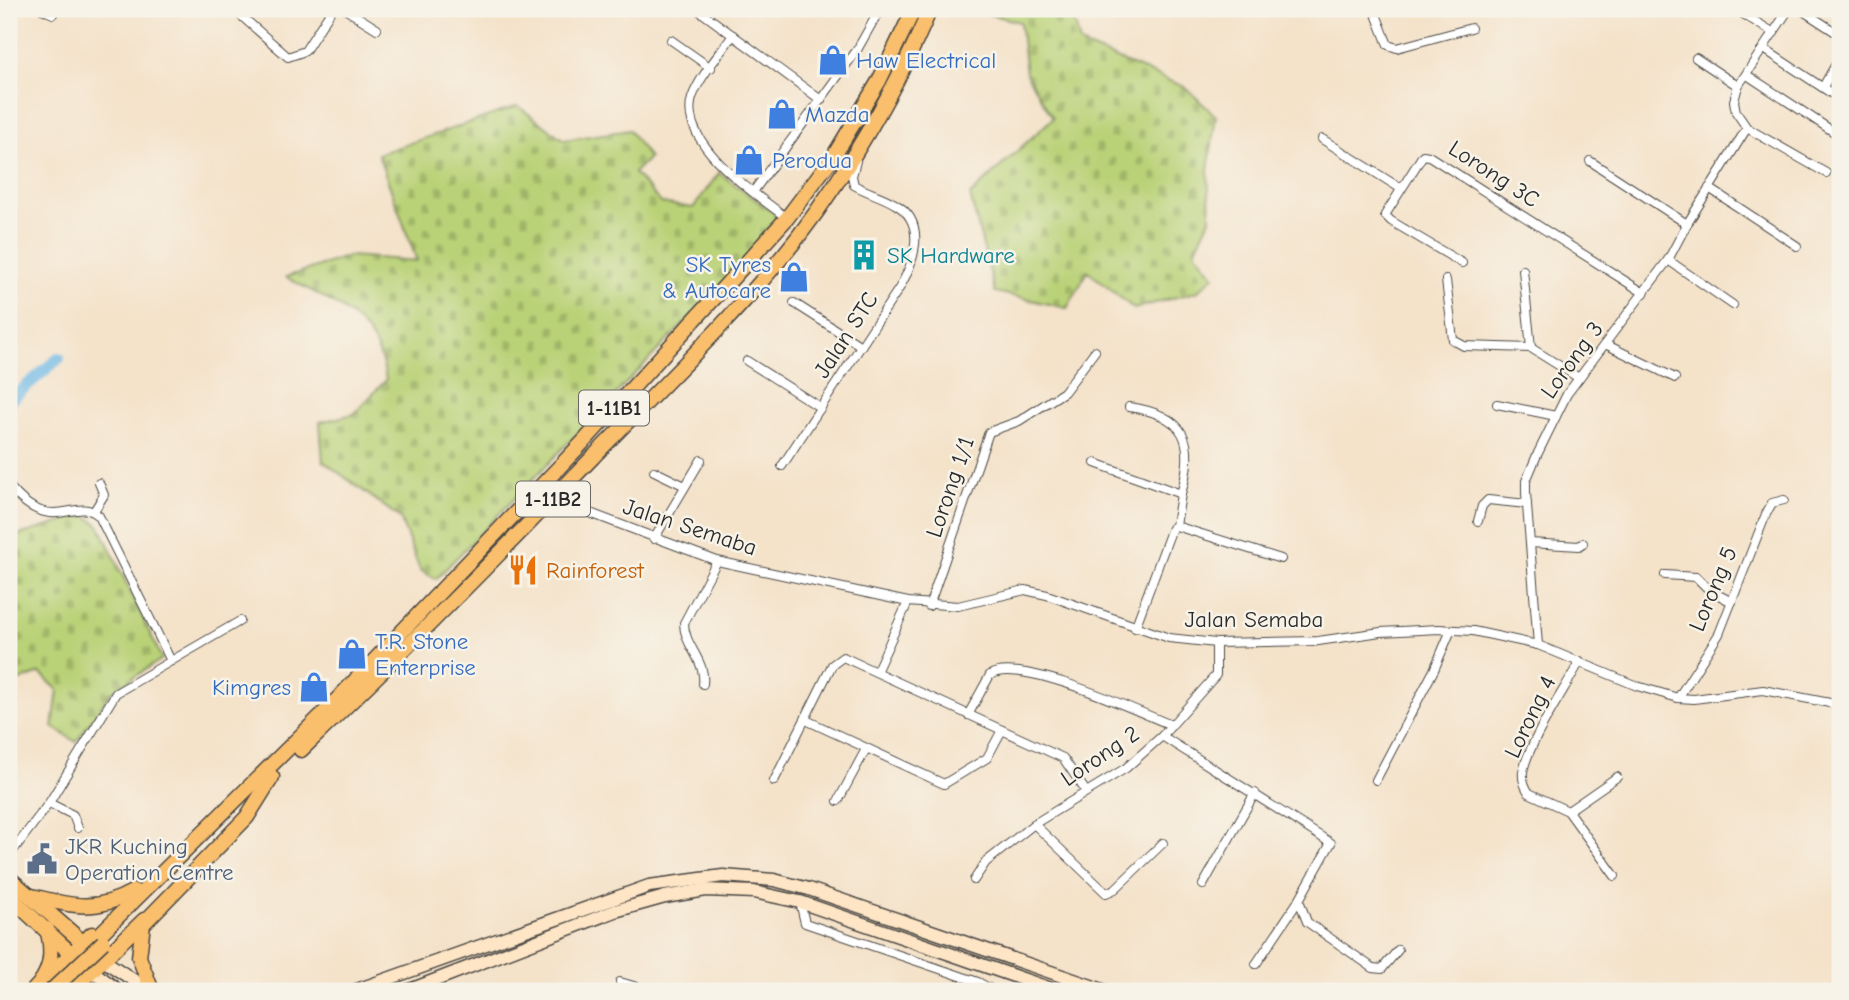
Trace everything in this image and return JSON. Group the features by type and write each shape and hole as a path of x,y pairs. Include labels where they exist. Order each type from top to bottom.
{"highway":[{"name":"1-11B1","path":"270,774 586,439 787,218 835,154 879,80 914,9"},
{"name":"1-11B2","path":"46,987 553,499 699,348 789,248 818,206 895,83 930,9"},
{"path":"682,331 715,300 727,299 727,310 699,348"},
{"path":"33,991 46,987 71,953 228,797 270,774"},
{"path":"71,991 247,817 270,774"},
{"path":"9,878 103,960"},
{"path":"30,896 72,905 99,906 113,903 134,891"},
{"path":"9,896 92,971"},
{"path":"151,991 139,957 143,924 155,909"},
{"path":"46,987 51,951 47,929"}],"main road":[{"path":"354,991 626,892 675,880 723,876 774,880 809,889 1105,991"},
{"path":"407,991 615,911 665,897 706,891 754,892 800,902 1021,985 1057,991"},
{"path":"103,960 151,991"},
{"path":"92,971 119,991"}],"street":[{"path":"42,9 53,14"},
{"path":"238,13 288,57 304,51 332,9"},
{"path":"345,9 377,29"},
{"path":"697,9 821,100"},
{"path":"753,192 857,50 880,9"},
{"path":"1374,9 1388,45 1397,48 1471,28"},
{"path":"1735,9 1774,33"},
{"path":"1789,9 1738,86 1734,101 1747,128 1826,173"},
{"path":"1800,9 1840,35"},
{"path":"733,35 692,96 690,113 717,164 787,218"},
{"path":"671,40 711,68"},
{"path":"1764,49 1840,99"},
{"path":"1823,88 1840,57"},
{"path":"1696,58 1738,86"},
{"path":"1747,75 1836,134"},
{"path":"818,206 829,194 855,185 853,169 869,127"},
{"name":"Lorong 3","path":"1538,645 1527,481 1556,416 1579,378 1607,345 1668,260 1686,223 1747,128"},
{"path":"1322,139 1401,188"},
{"name":"Lorong 3C","path":"1462,263 1386,216 1423,155 1429,156 1644,293"},
{"path":"1590,160 1686,223"},
{"name":"Jalan STC","path":"782,466 910,270 915,234 910,219 901,207 855,185"},
{"path":"1709,188 1797,246"},
{"path":"1668,260 1732,305"},
{"path":"1523,270 1531,348"},
{"path":"1446,280 1453,340 1464,346 1531,348 1579,378"},
{"path":"794,303 861,346"},
{"path":"1607,345 1675,378"},
{"name":"Lorong 1/1","path":"929,606 989,432 1020,421 1064,392 1095,351"},
{"path":"747,360 821,408"},
{"path":"1497,404 1556,416"},
{"path":"1129,407 1151,410 1167,417 1185,436 1189,466 1176,526 1172,528 1135,628"},
{"path":"653,539 701,460"},
{"path":"1096,463 1181,494"},
{"path":"654,471 685,486"},
{"path":"94,511 104,495 99,483"},
{"path":"9,485 25,505 42,513 94,511"},
{"name":"Jalan Semaba","path":"553,499 716,561 929,606 958,606 1025,590 1046,594 1135,628 1170,638 1216,643 1318,642 1381,632 1451,630 1538,645 1637,686 1678,698 1694,699 1763,690 1840,705"},
{"path":"1478,520 1488,500 1527,504"},
{"name":"Lorong 5","path":"1678,698 1719,634 1766,514 1772,503 1784,500"},
{"path":"94,511 104,525 171,661"},
{"path":"1176,526 1281,559"},
{"path":"1530,543 1579,546 1583,542"},
{"path":"703,684 700,660 684,634 684,623 716,561"},
{"path":"1665,575 1696,577 1710,590 1731,602"},
{"path":"877,670 908,602"},
{"path":"9,856 49,803 116,693 240,621"},
{"path":"1376,780 1434,670 1451,630"},
{"name":"Lorong 2","path":"974,880 986,862 1034,824 1085,790 1126,768 1162,736 1216,675 1216,643"},
{"path":"774,781 837,658 850,659 877,670 1063,758 1085,790"},
{"name":"Lorong 4","path":"1580,661 1539,735 1523,771 1529,793 1568,811 1615,876"},
{"path":"968,715 990,675 1006,670 1059,680 1171,725"},
{"path":"806,719 944,784 987,758 1002,730"},
{"path":"1162,736 1331,843 1299,900 1255,964"},
{"path":"838,801 866,749"},
{"path":"1568,811 1617,777"},
{"path":"1203,885 1255,793"},
{"path":"49,803 73,815 78,828"},
{"path":"1034,824 1106,893 1115,889 1163,843"},
{"path":"1299,900 1307,922 1373,968 1381,969 1398,950"},
{"path":"800,902 805,923 978,982 994,991"},
{"path":"620,982 638,987 639,991"}],"green space":[{"path":"981,9 1072,9 1080,44 1185,87 1216,116 1208,170 1210,219 1195,251 1214,276 1198,291 1134,309 1088,271 1067,308 995,292 970,195 1053,118 1026,74 1020,22 989,14"},
{"path":"518,106 564,140 629,130 649,158 634,173 661,203 693,208 719,173 778,216 736,270 436,579 420,570 400,518 323,461 320,422 354,414 386,380 373,341 351,315 286,277 349,256 417,261 378,154"},
{"path":"85,515 99,525 162,659 111,692 76,742 53,727 58,690 40,673 9,685 9,538"}],"waterway":[{"path":"9,401 59,358"}],"place":[{"name":"Haw Electrical","path":"833,60"},
{"name":"Mazda","path":"782,114"},
{"name":"Perodua","path":"749,160"},
{"name":"SK Hardware","path":"864,255"},
{"name":"SK Tyres & Autocare","path":"794,277"},
{"name":"Rainforest","path":"523,570"},
{"name":"T.R. Stone Enterprise","path":"352,654"},
{"name":"Kimgres","path":"314,687"},
{"name":"JKR Kuching Operation Centre","path":"42,859"}]}
